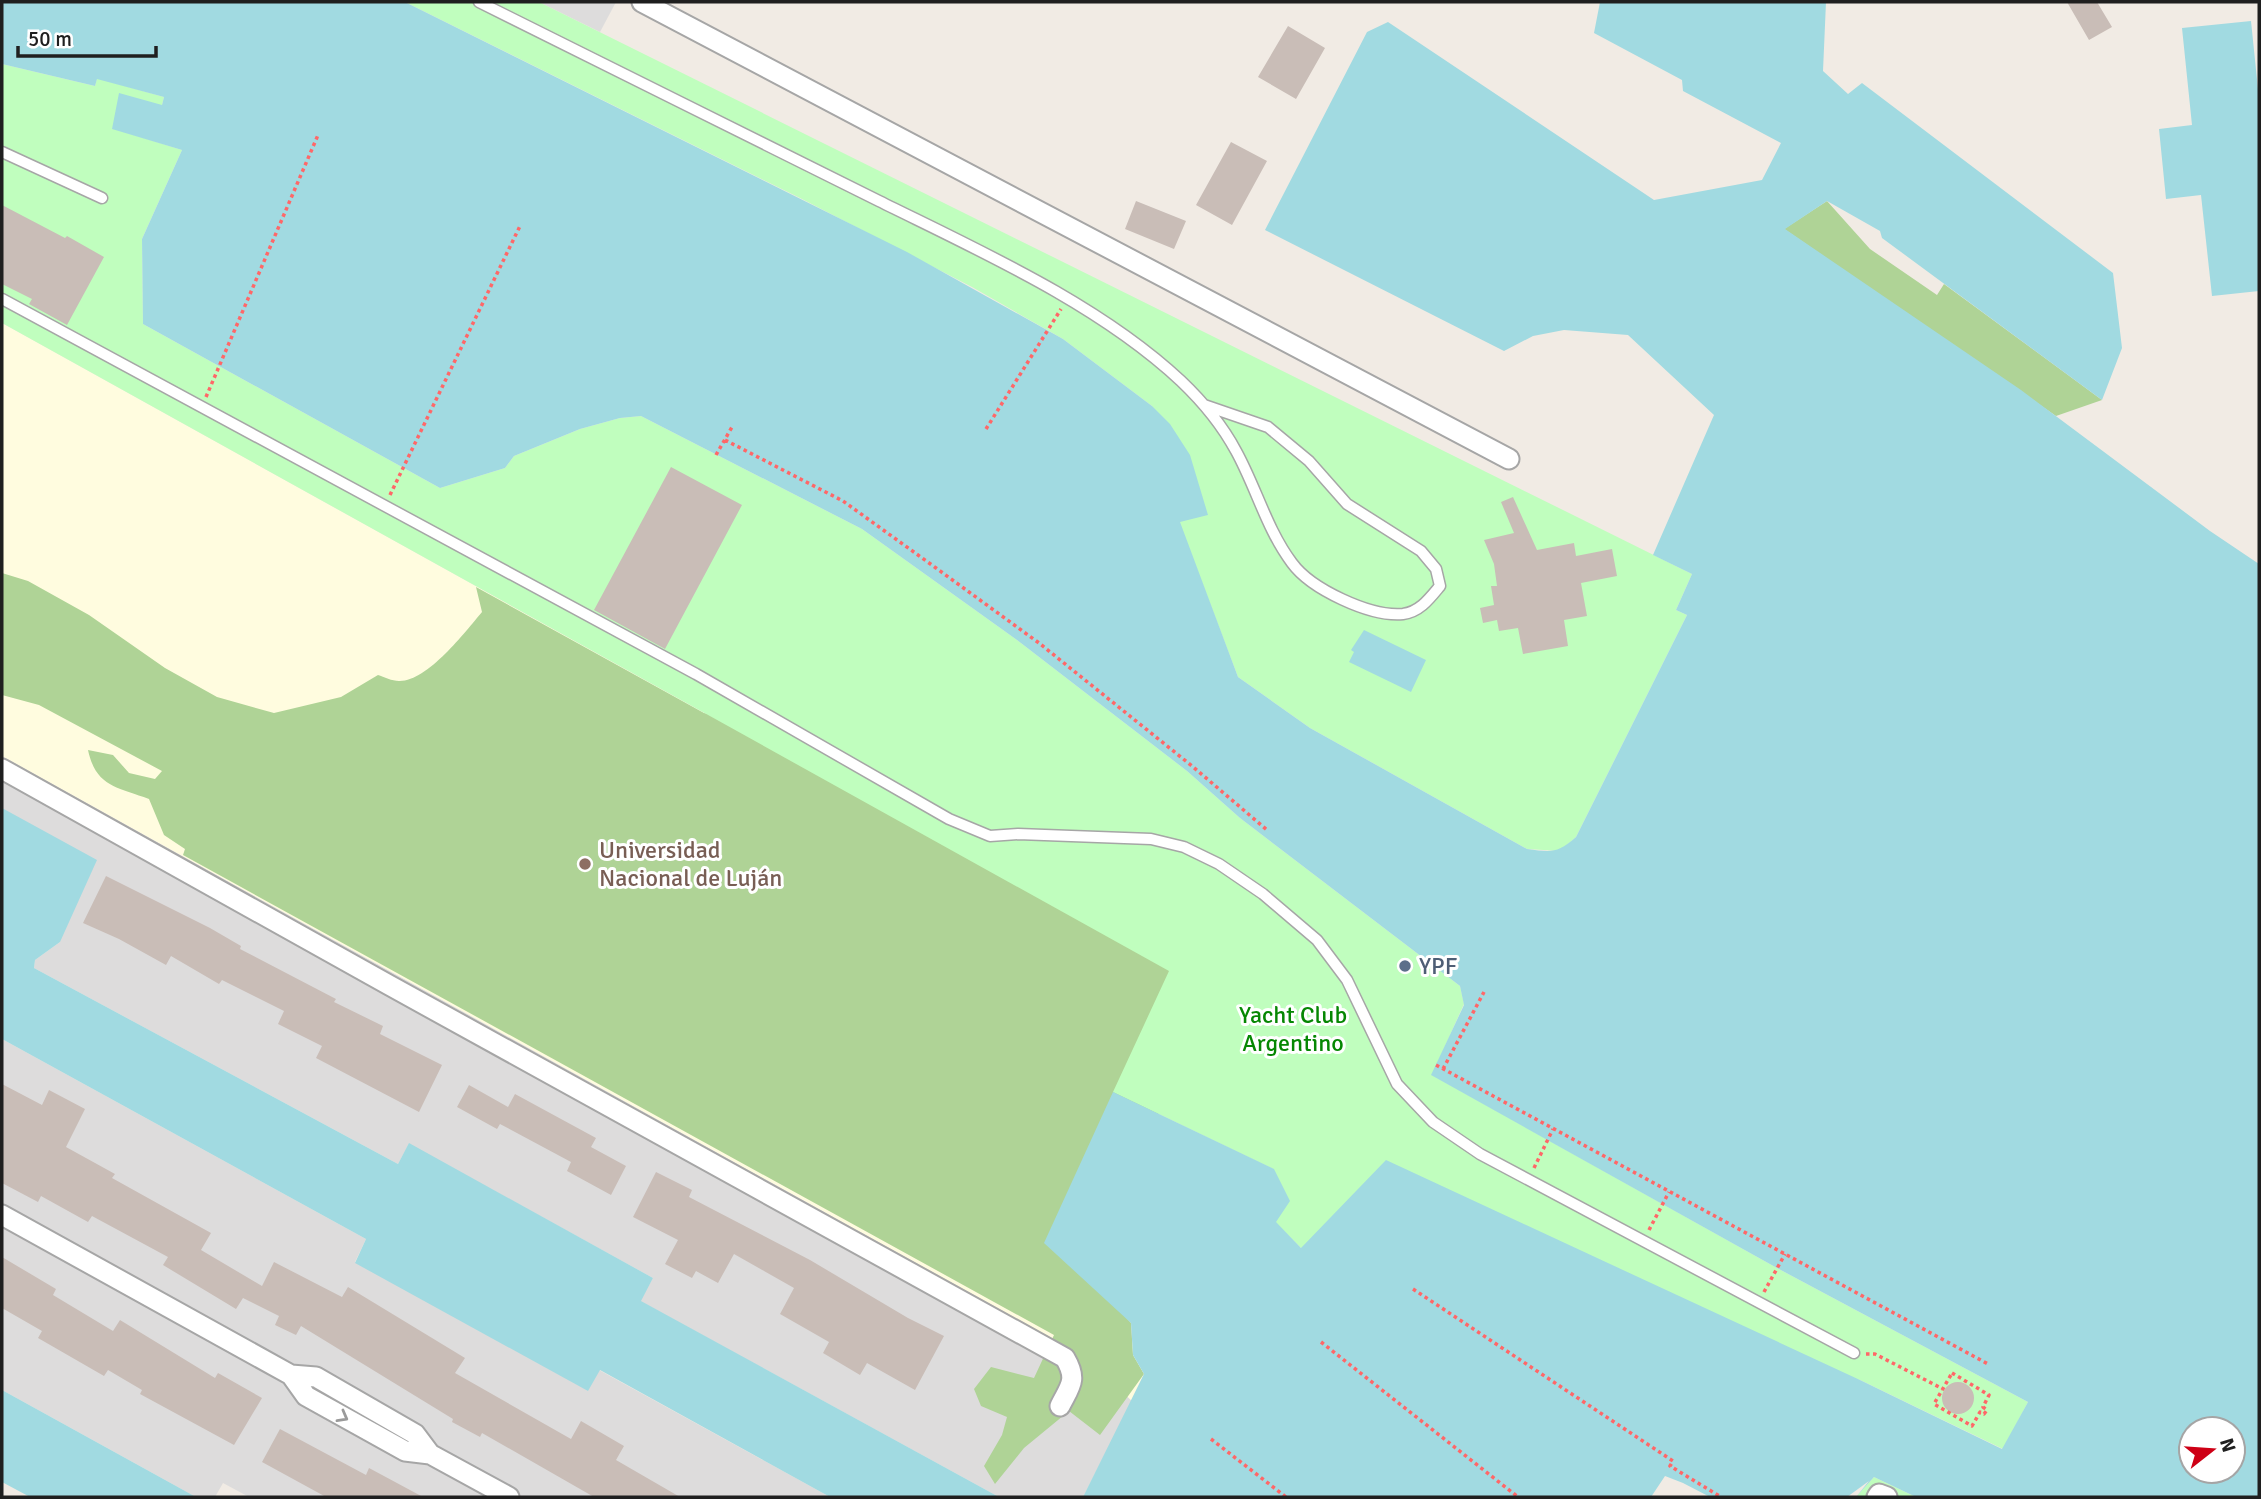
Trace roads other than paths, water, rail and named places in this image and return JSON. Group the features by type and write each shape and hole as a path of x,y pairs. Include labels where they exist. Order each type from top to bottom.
{"street":[{"path":"642,2 1509,459"},
{"path":"2,769 1065,1358 1072,1369 1073,1381 1060,1406"},
{"path":"2,1215 291,1375 316,1377 415,1434 430,1454 509,1497"},
{"path":"1877,1497 1879,1494 1887,1497"}],"lane":[{"path":"479,2 1011,267 1140,345 1204,405 1237,452 1275,535 1290,562 1301,574 1352,604 1381,611 1403,614 1426,604 1440,586 1436,569 1421,551 1347,504 1309,461 1268,427 1204,405"},
{"path":"2,152 102,198"},
{"path":"2,299 696,674 949,819 990,836 1018,834 1151,839 1184,847 1219,864 1263,894 1317,940 1347,980 1398,1084 1433,1122 1454,1138 1528,1180 1854,1353"}],"water":[{"path":"2,2 405,2 907,252 1063,339 1152,406 1170,424 1190,455 1208,515 1180,522 1238,677 1310,728 1527,849 1548,851 1564,846 1576,837 1687,615 1676,610 1692,574 1653,555 1714,415 1628,335 1564,330 1533,336 1504,351 1265,230 1367,32 1388,22 1654,200 1762,180 1781,143 1683,91 1682,80 1594,33 1600,2 1826,2 1823,71 1848,94 1862,83 2113,273 2122,348 2102,400 1882,238 1880,231 1827,201 1785,229 2021,390 2210,531 2259,564 2259,1497 1916,1497 1874,1477 1856,1497 1869,1481 1847,1497 1710,1497 1665,1476 1651,1497 1083,1497 1144,1374 1133,1355 1131,1323 1044,1243 1113,1092 1274,1169 1290,1201 1276,1222 1301,1248 1386,1160 1860,1380 2002,1449 2028,1402 1777,1268 1431,1075 1464,1005 1460,986 1240,818 1187,771 1017,640 862,529 641,416 620,418 580,429 514,456 505,468 440,488 143,324 142,239 182,150 112,129 119,93 162,105 164,97 97,79 95,86 2,64"},
{"path":"2251,21 2259,99 2259,291 2212,296 2201,195 2166,199 2159,129 2192,125 2182,28"},
{"path":"1364,630 1426,660 1411,692 1349,662 1354,652 1351,650"},
{"path":"2,808 97,860 60,942 35,960 34,968 398,1164 409,1143 653,1278 641,1301 999,1497 830,1497 600,1370 588,1391 355,1263 366,1239 2,1039"},
{"path":"2,1390 196,1497 30,1497 2,1482"}],"place":[{"name":"Universidad Nacional de Luján","path":"585,864"},
{"name":"YPF","path":"1405,966"}],"park label":[{"name":"Yacht Club Argentino","path":"1293,1029"}]}
